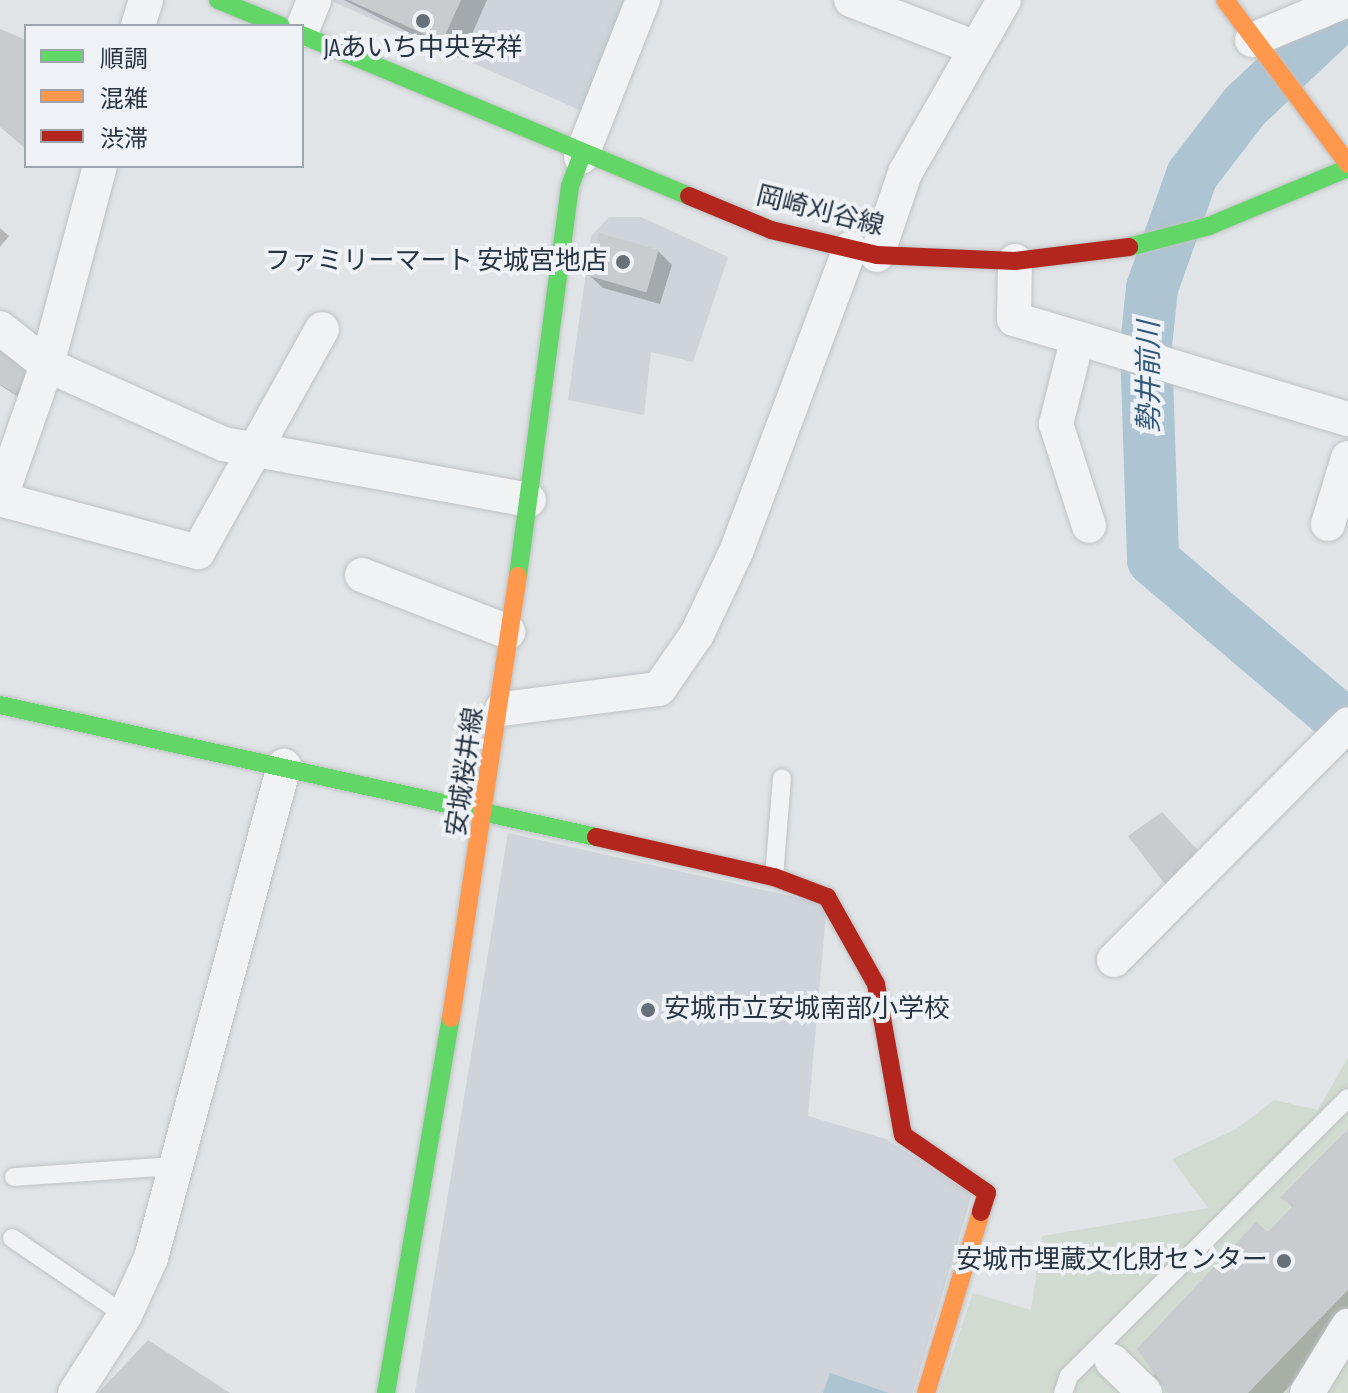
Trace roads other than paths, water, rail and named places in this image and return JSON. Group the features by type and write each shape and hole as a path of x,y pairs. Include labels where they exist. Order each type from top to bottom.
{"main road":[{"path":"218,0 276,24"},
{"path":"1225,0 1348,166"},
{"name":"岡崎刈谷線","path":"304,33 581,157 771,230 864,252 1015,261 1120,249 1209,226 1348,166"},
{"name":"安城桜井線","path":"386,1393 486,818 502,709 508,632 529,500 570,186 581,157"},
{"path":"0,705 284,766 486,818 774,877 827,897 860,945 876,984 903,1135 987,1193 926,1393"}],"street":[{"path":"139,24 146,0"},
{"path":"304,27 314,0"},
{"path":"581,157 643,0"},
{"path":"851,0 976,48"},
{"path":"502,709 659,689 697,634 736,552 864,252 905,173 1004,0"},
{"path":"1252,40 1347,0"},
{"path":"99,168 47,365 0,499 198,552 322,329"},
{"path":"1015,261 1014,319 1348,419"},
{"path":"0,328 47,365 253,453 529,500"},
{"path":"1077,340 1056,424 1089,526"},
{"path":"1328,524 1348,458"},
{"path":"362,575 508,632"},
{"path":"1114,960 1348,724"},
{"path":"75,1393 125,1315 177,1166 284,766"},
{"path":"1307,1393 1348,1326"},
{"path":"1112,1361 1145,1393"}],"lane":[{"path":"774,877 782,778"},
{"path":"1063,1393 1069,1376 1348,1098"},
{"path":"14,1177 177,1166"},
{"path":"12,1238 125,1315"}],"water":[{"path":"830,1373 889,1393 823,1393"}],"waterway":[{"name":"勢井前川","path":"1348,9 1245,106 1192,175 1152,288 1146,346 1153,560 1348,726"}],"place":[{"name":"JAあいち中央安祥","path":"423,21"},
{"name":"ファミリーマート 安城宮地店","path":"623,262"},
{"name":"安城市立安城南部小学校","path":"648,1010"},
{"name":"安城市埋蔵文化財センター","path":"1284,1261"}]}
